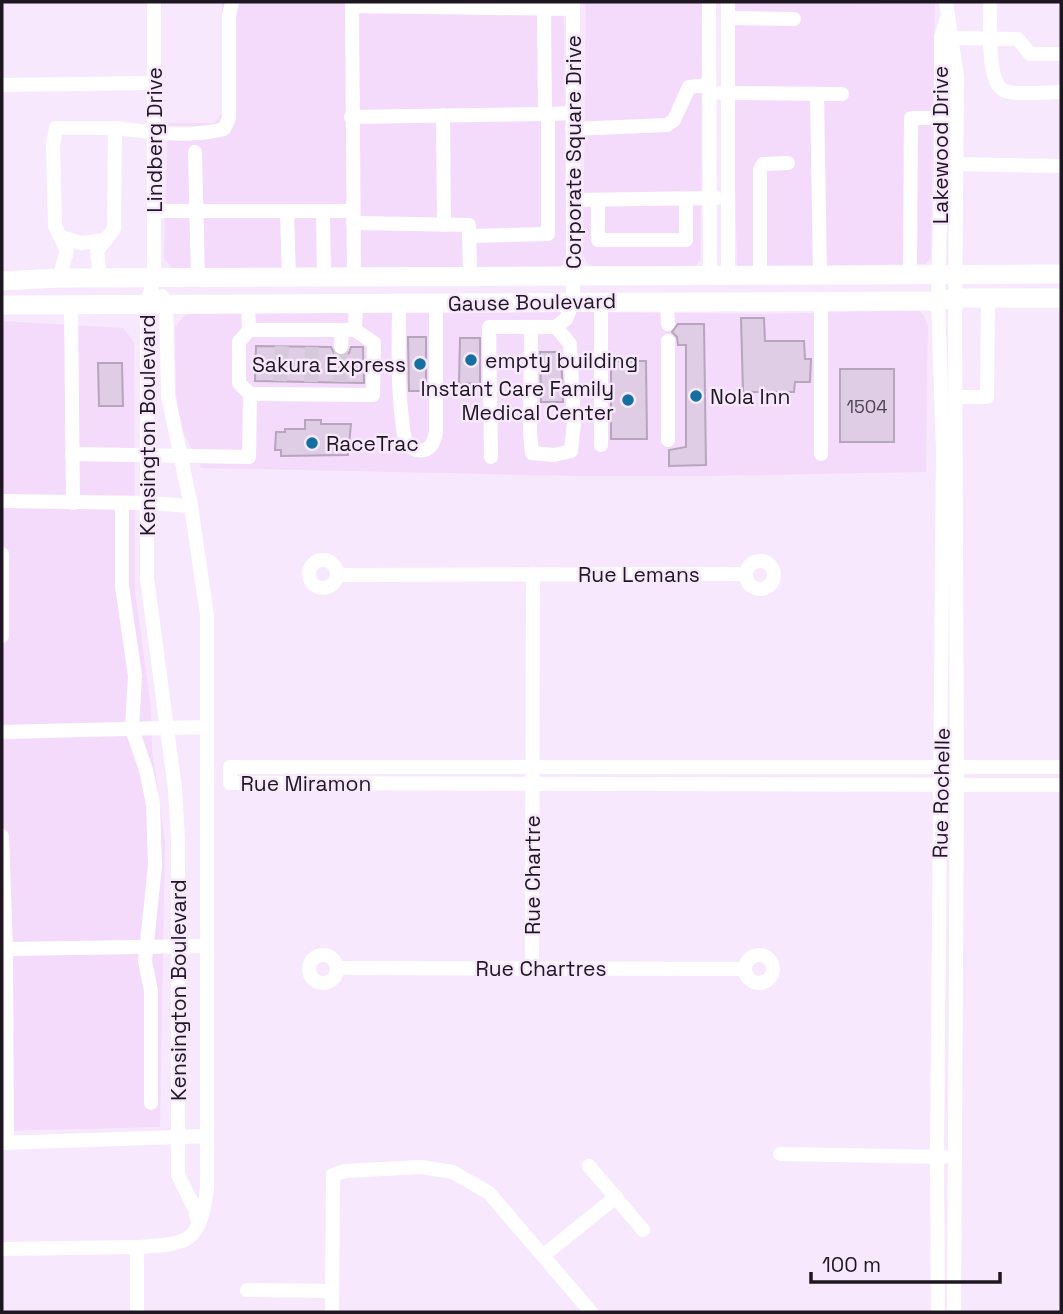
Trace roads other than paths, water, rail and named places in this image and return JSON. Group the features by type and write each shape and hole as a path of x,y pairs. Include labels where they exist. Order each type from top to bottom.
{"main road":[{"name":"Gause Boulevard","path":"2,281 59,278 1061,274"},
{"name":"Gause Boulevard","path":"2,305 1061,298"}],"street":[{"name":"Lindberg Drive","path":"153,279 154,2"},
{"path":"59,278 67,251 55,226 53,145 56,128 115,128 155,133 212,132 224,129 229,118 229,16 232,2"},
{"path":"709,2 710,198 719,275"},
{"path":"719,275 728,198 728,2"},
{"path":"990,2 992,72 997,85 1006,92 1061,92"},
{"path":"354,278 352,4 544,8 573,5"},
{"name":"Corporate Square Drive","path":"573,5 573,302"},
{"path":"470,236 548,234 544,8"},
{"name":"Lakewood Drive","path":"947,9 957,76 957,164 948,274"},
{"name":"Lakewood Drive","path":"947,9 941,37 940,118 948,274"},
{"path":"728,18 794,19"},
{"path":"953,38 1018,38 1030,54 1061,54"},
{"path":"2,85 155,83"},
{"path":"572,129 667,125 674,120 689,87 728,93 842,94"},
{"path":"817,94 820,274"},
{"path":"351,117 572,113"},
{"path":"443,115 444,225"},
{"path":"910,274 911,118 957,117"},
{"path":"100,278 97,251 114,229 115,128"},
{"path":"195,152 198,279"},
{"path":"760,274 760,170 763,163 788,163"},
{"path":"941,163 1061,166"},
{"path":"573,200 728,198"},
{"path":"598,200 598,240 686,240 686,199"},
{"path":"154,211 323,211 353,217 470,225 470,277"},
{"path":"287,211 289,278"},
{"path":"323,211 324,278"},
{"path":"61,237 81,243 106,240"},
{"name":"Rue Rochelle","path":"948,274 943,451 949,517 957,767 954,1312"},
{"name":"Kensington Boulevard","path":"153,279 168,395 191,506 206,615 207,1136 206,1188 204,1207 198,1223"},
{"path":"955,397 987,397 988,298"},
{"name":"Rue Rochelle","path":"938,1312 941,767 955,397 947,299"},
{"path":"601,301 601,445"},
{"path":"667,301 668,324"},
{"path":"821,301 821,454"},
{"path":"489,327 556,327 566,319 573,302"},
{"path":"341,347 356,303"},
{"path":"399,303 398,390 404,436 415,450 429,448 434,442 436,432 436,303"},
{"path":"489,303 491,457"},
{"name":"Kensington Boulevard","path":"156,304 147,456 147,578 175,789 178,840 178,1175 195,1209 198,1223"},
{"path":"72,454 249,457 250,394 239,383 239,342 249,330 248,304"},
{"path":"71,305 73,503"},
{"path":"531,327 530,433 533,453 554,455 571,451 574,424 570,344 556,327"},
{"path":"249,330 349,330 373,343 373,395 340,388 280,388 250,394"},
{"path":"282,330 282,346"},
{"path":"313,330 313,347"},
{"path":"668,341 668,440"},
{"path":"2,501 191,506"},
{"path":"122,503 122,586 135,676 132,729 146,770 153,804 155,866 153,897 146,929 145,961 151,991 151,1103"},
{"path":"2,554 2,636"},
{"path":"532,784 533,574"},
{"name":"Rue Lemans","path":"337,575 746,574"},
{"path":"2,732 206,727"},
{"name":"Rue Miramon","path":"1061,767 230,767 230,783 1061,785"},
{"name":"Rue Chartre","path":"532,784 532,967"},
{"path":"2,835 6,949 4,1143 207,1136"},
{"path":"6,949 205,946"},
{"name":"Rue Chartres","path":"337,968 744,969"},
{"path":"938,1037 955,1037"},
{"path":"780,1154 954,1158"},
{"path":"589,1166 643,1230"},
{"path":"332,1312 333,1175 345,1171 422,1167 453,1172 489,1193 591,1312"},
{"path":"544,1255 615,1197"},
{"path":"2,1250 174,1245 194,1234 198,1223"},
{"path":"137,1247 137,1312"},
{"path":"247,1290 332,1291"}],"tunnel":[{"path":"280,381 282,346"},
{"path":"311,382 312,347"},
{"path":"340,382 341,347"}],"place":[{"name":"empty building","path":"471,360"},
{"name":"Sakura Express","path":"420,364"},
{"name":"Nola Inn","path":"696,396"},
{"name":"Instant Care Family Medical Center","path":"628,400"},
{"name":"RaceTrac","path":"312,443"}]}
